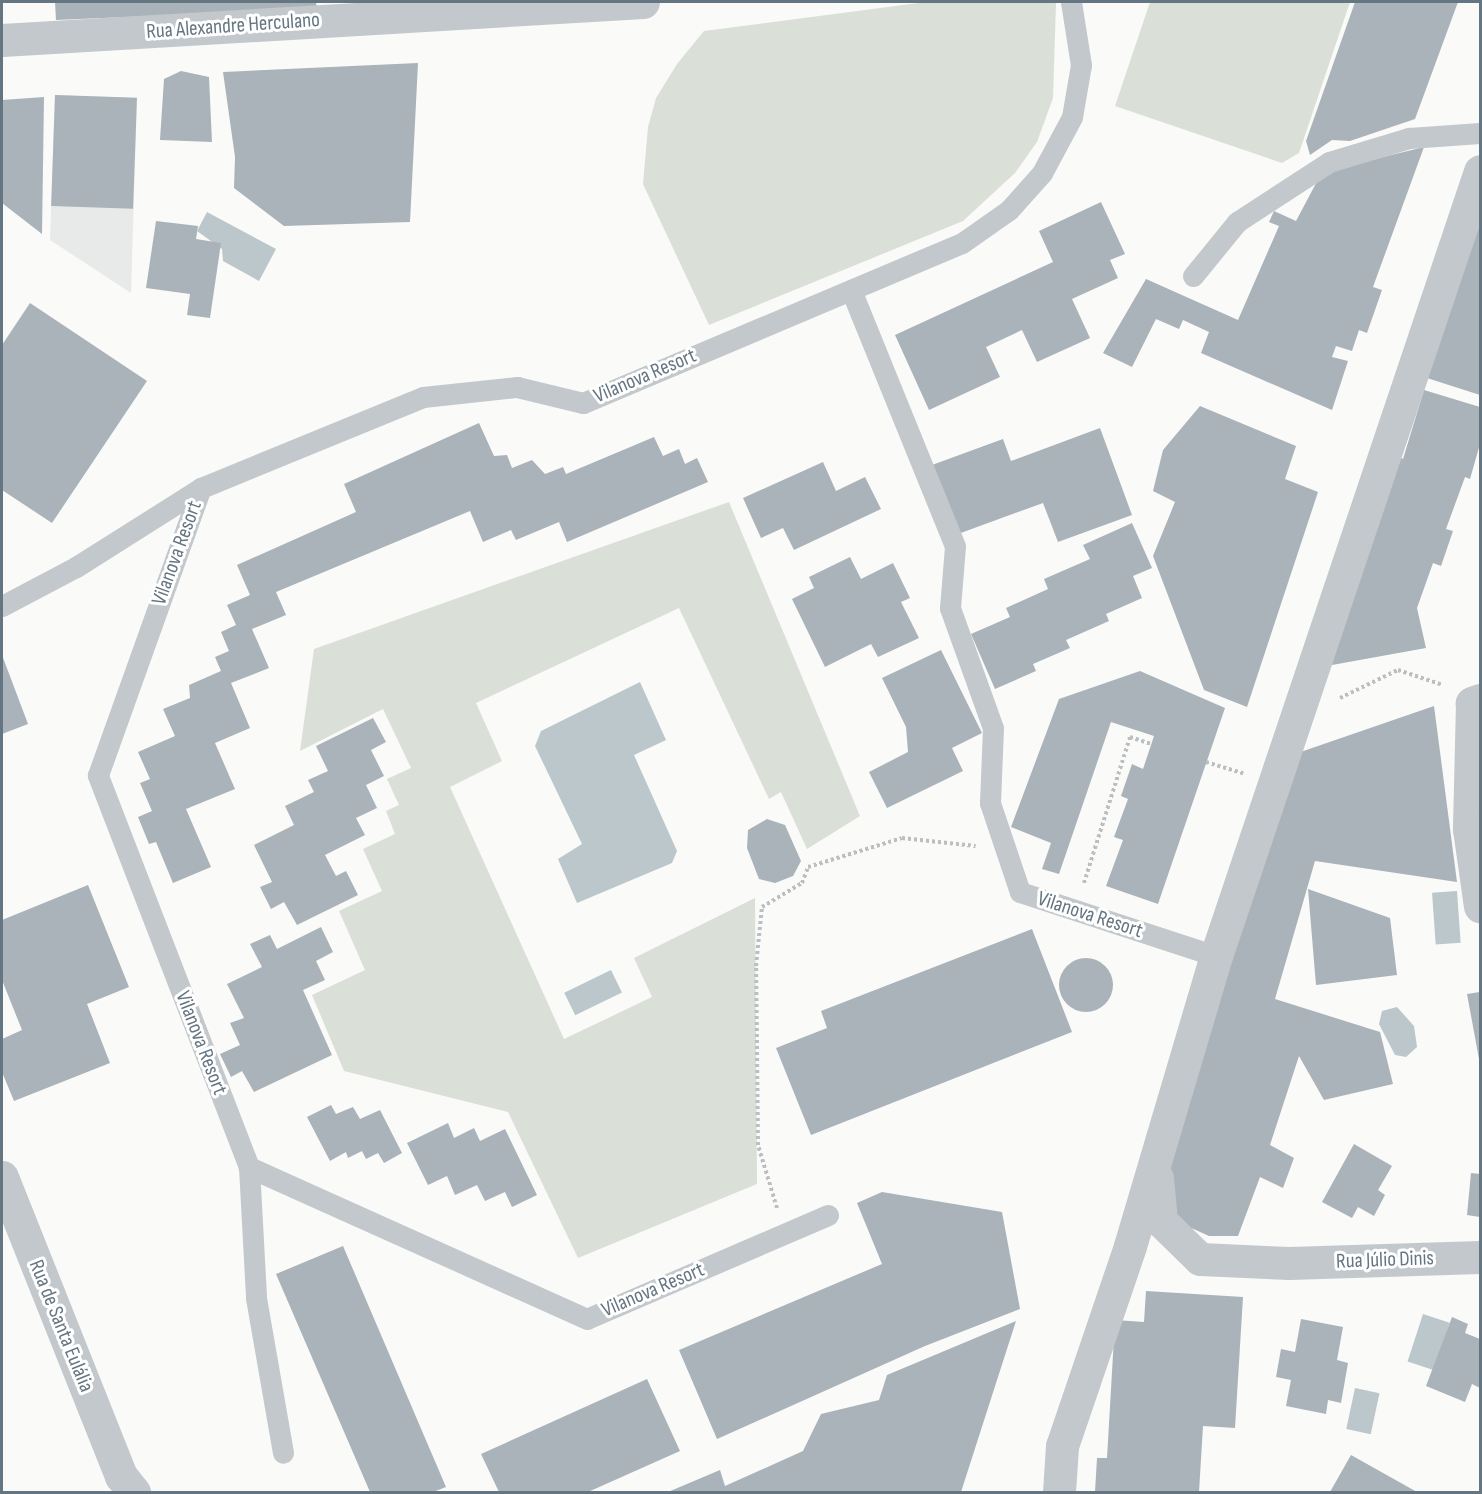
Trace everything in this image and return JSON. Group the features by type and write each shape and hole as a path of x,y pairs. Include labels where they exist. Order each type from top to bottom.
{"street":[{"name":"Rua Alexandre Herculano","path":"2,40 339,10 644,2"},
{"path":"1059,1492 1062,1446 1155,1162 1216,956 1480,171"},
{"path":"1480,700 1472,703 1468,829 1480,906"},
{"name":"Rua Júlio Dinis","path":"1155,1162 1161,1221 1200,1259 1288,1263 1480,1257"},
{"name":"Rua de Santa Eulália","path":"2,1177 123,1487"}],"lane":[{"name":"Vilanova Resort","path":"283,1453 256,1298 249,1167 98,775 201,488 423,397 518,387 583,403 962,243 1009,210 1042,173 1072,117 1082,65 1071,2"},
{"path":"1193,276 1237,222 1329,162 1409,138 1480,134"},
{"name":"Vilanova Resort","path":"851,290 955,546 950,608 993,728 990,803 1020,892 1216,956"},
{"path":"2,606 76,567 201,488"},
{"name":"Vilanova Resort","path":"249,1167 587,1319 828,1215"}],"path":[{"path":"1296,719 1398,670 1445,686"},
{"path":"1076,910 1130,737 1151,744"},
{"path":"791,1231 772,1197 758,1145 756,966 762,907 802,883 808,867 902,838 982,847"}],"shaded area":[{"path":"926,2 1056,2 1053,98 1037,142 1015,173 963,221 709,325 643,184 648,127 656,98 677,64 704,31"},
{"path":"1150,2 1350,2 1299,153 1282,163 1115,106"},
{"path":"55,95 137,98 131,293 50,240"},
{"path":"207,212 276,249 259,281 223,261 222,249 197,231"},
{"path":"729,502 860,816 807,849 781,792 769,799 679,608 476,703 502,761 450,787 564,1039 652,997 634,958 755,898 757,1184 578,1258 508,1112 344,1071 312,995 365,970 339,911 382,891 363,849 395,834 386,811 399,805 387,779 411,768 383,709 300,751 314,649"},
{"path":"640,682 666,740 634,755 677,851 672,863 577,903 558,859 582,844 535,746 541,731"},
{"path":"1457,891 1461,943 1436,945 1432,893"},
{"path":"611,970 622,992 575,1015 564,993"},
{"path":"1397,1007 1414,1026 1417,1047 1406,1057 1395,1055 1379,1024 1382,1011"},
{"path":"1423,1314 1450,1323 1434,1370 1408,1362"},
{"path":"1355,1388 1379,1393 1371,1434 1346,1429"}],"building":[{"path":"55,2 316,2 317,9 56,20"},
{"path":"1355,2 1458,2 1415,119 1350,141 1332,140 1310,155 1306,141"},
{"path":"418,63 410,222 284,226 234,188 235,157 223,72"},
{"path":"181,71 209,77 212,142 160,140 164,79"},
{"path":"55,95 137,98 133,209 51,206"},
{"path":"44,97 42,234 2,203 2,100"},
{"path":"1424,147 1373,287 1382,290 1367,333 1359,330 1352,351 1336,346 1332,357 1348,361 1332,410 1201,353 1209,332 1183,320 1179,329 1156,319 1132,367 1103,353 1146,279 1238,320 1279,226 1269,222 1274,211 1296,221 1322,172"},
{"path":"1101,202 1125,254 1110,260 1118,278 1072,299 1090,338 1037,362 1022,330 986,347 1000,377 929,410 895,335 1053,262 1039,231"},
{"path":"156,221 198,226 196,239 221,243 210,318 187,315 190,294 146,288"},
{"path":"1480,221 1480,395 1427,378"},
{"path":"30,303 147,381 52,523 2,490 2,345"},
{"path":"1424,390 1480,407 1480,444 1470,479 1465,477 1446,529 1453,531 1441,566 1433,563 1417,608 1426,648 1321,667 1398,456 1403,459"},
{"path":"1200,406 1296,446 1285,479 1318,492 1247,707 1204,690 1153,556 1175,502 1153,491 1163,450"},
{"path":"479,423 494,456 507,455 512,468 532,460 545,474 563,467 566,474 654,437 663,456 679,449 685,464 697,458 708,482 567,542 559,522 516,540 511,530 483,542 470,511 276,592 286,615 252,629 269,668 231,683 250,728 215,743 235,789 186,809 211,867 173,883 156,842 149,844 138,817 152,811 140,783 150,779 138,752 175,736 163,709 190,698 189,685 221,671 215,657 229,651 221,632 236,625 227,605 250,595 237,565 356,512 344,484"},
{"path":"1100,428 1132,515 1058,542 1043,503 958,534 932,465 1003,439 1011,461"},
{"path":"823,462 836,491 865,477 881,509 794,550 783,528 761,538 743,498"},
{"path":"1132,523 1152,568 1133,576 1142,598 1106,614 1109,621 1066,640 1070,648 1033,664 1036,671 995,689 971,634 1010,617 1006,608 1048,589 1044,579 1090,559 1083,545"},
{"path":"850,557 861,579 893,563 910,598 901,602 919,638 878,657 871,644 825,667 792,599 814,588 809,577"},
{"path":"941,650 982,733 952,748 963,771 887,808 869,772 908,752 906,727 882,678"},
{"path":"2,655 28,724 2,734"},
{"path":"1140,671 1225,708 1158,904 1106,886 1123,840 1114,837 1128,799 1121,796 1132,764 1143,769 1154,736 1111,722 1059,874 1042,869 1051,843 1011,827 1059,699"},
{"path":"1434,706 1457,882 1315,861 1275,999 1380,1032 1393,1084 1324,1100 1299,1056 1270,1145 1294,1158 1283,1188 1260,1177 1238,1236 1209,1236 1187,1226 1161,1200 1289,756"},
{"path":"373,718 386,742 371,750 384,776 366,785 377,808 356,818 365,835 325,855 336,876 346,871 358,895 297,925 284,902 271,909 260,887 272,882 254,845 294,825 285,806 314,792 308,780 328,771 316,746"},
{"path":"767,819 785,825 801,861 793,876 775,883 759,879 747,848 748,830"},
{"path":"88,885 129,987 87,1004 110,1063 14,1101 2,1072 2,1039 22,1030 2,980 2,920"},
{"path":"1308,889 1390,918 1397,975 1316,985"},
{"path":"321,927 333,952 316,961 325,980 303,990 332,1055 254,1092 242,1071 231,1077 220,1054 240,1045 230,1023 244,1018 227,984 262,967 250,944 270,935 277,949"},
{"path":"1032,929 1072,1032 811,1135 776,1048 827,1028 821,1011"},
{"path":"1086,958 1096,960 1105,966 1111,975 1113,985 1111,995 1105,1004 1096,1010 1086,1012 1076,1010 1067,1004 1061,995 1059,985 1061,975 1067,966 1076,960"},
{"path":"1480,992 1480,1058 1479,1059 1467,994"},
{"path":"331,1105 336,1114 353,1107 360,1119 380,1110 402,1153 384,1163 378,1153 366,1159 362,1151 348,1158 346,1152 330,1161 307,1117"},
{"path":"448,1123 454,1138 474,1128 480,1141 505,1129 537,1195 512,1207 505,1192 485,1201 477,1185 455,1195 447,1176 428,1185 407,1143"},
{"path":"1354,1144 1392,1166 1378,1190 1385,1195 1374,1216 1358,1207 1352,1218 1322,1202"},
{"path":"1471,1173 1480,1174 1480,1217 1467,1215"},
{"path":"882,1192 1002,1212 1020,1309 925,1346 717,1439 679,1350 882,1264 857,1203"},
{"path":"343,1246 446,1487 433,1492 370,1492 276,1274"},
{"path":"1146,1291 1243,1297 1235,1428 1203,1426 1199,1492 1095,1492 1097,1458 1107,1458 1115,1320 1144,1322"},
{"path":"1452,1317 1468,1324 1465,1333 1480,1339 1480,1388 1472,1384 1465,1402 1426,1386"},
{"path":"1301,1319 1343,1327 1337,1360 1348,1363 1341,1403 1328,1400 1326,1414 1286,1406 1291,1380 1276,1377 1281,1349 1295,1352"},
{"path":"1016,1321 961,1492 668,1492 720,1470 725,1486 803,1451 821,1414 879,1400 887,1375"},
{"path":"647,1379 680,1451 588,1492 499,1492 481,1454"},
{"path":"1351,1455 1417,1492 1330,1492"}]}
